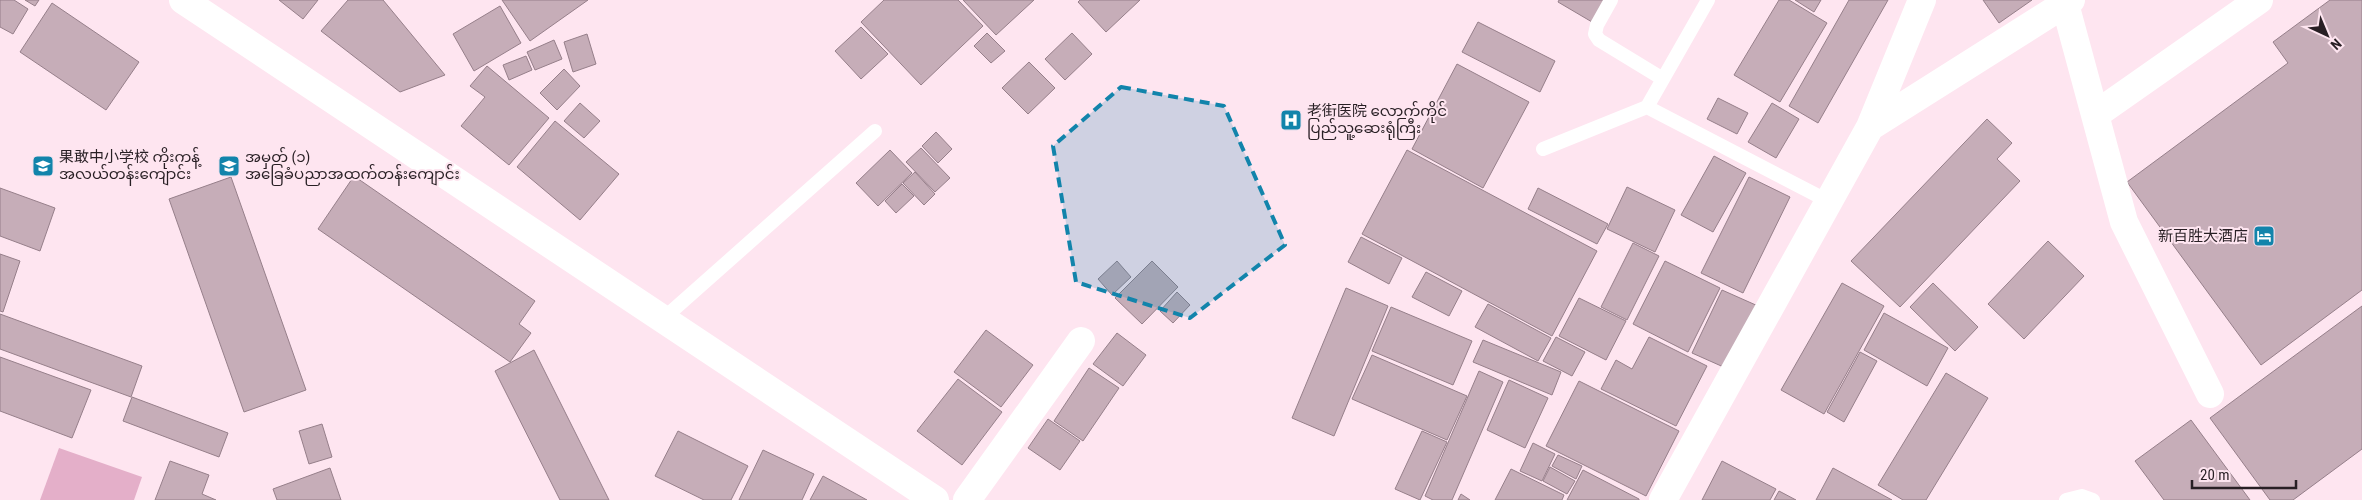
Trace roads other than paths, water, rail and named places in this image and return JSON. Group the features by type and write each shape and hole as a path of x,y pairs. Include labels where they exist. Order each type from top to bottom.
{"street":[{"path":"183,0 935,500"},
{"path":"1663,500 1870,127 1922,0"},
{"path":"2095,115 2259,0"},
{"path":"1870,127 2068,2 2095,115 2124,222 2210,394"},
{"path":"967,500 1081,341"}],"lane":[{"path":"1611,0 1597,25 1595,34 1599,40 1663,79"},
{"path":"1543,149 1647,106 1708,0"},
{"path":"1647,106 1828,201"},
{"path":"663,319 875,131"},
{"path":"2066,500 2082,496 2093,500"}],"place":[{"name":"老街医院 လောက်ကိုင် ပြည်သူ့ဆေးရုံကြီး","path":"1291,120"},
{"name":"果敢中小学校 ကိုးကန့် အလယ်တန်းကျောင်း","path":"43,166"},
{"name":"အမှတ် (၁) အခြေခံပညာအထက်တန်းကျောင်း","path":"229,166"},
{"name":"新百胜大酒店","path":"2264,236"}]}
